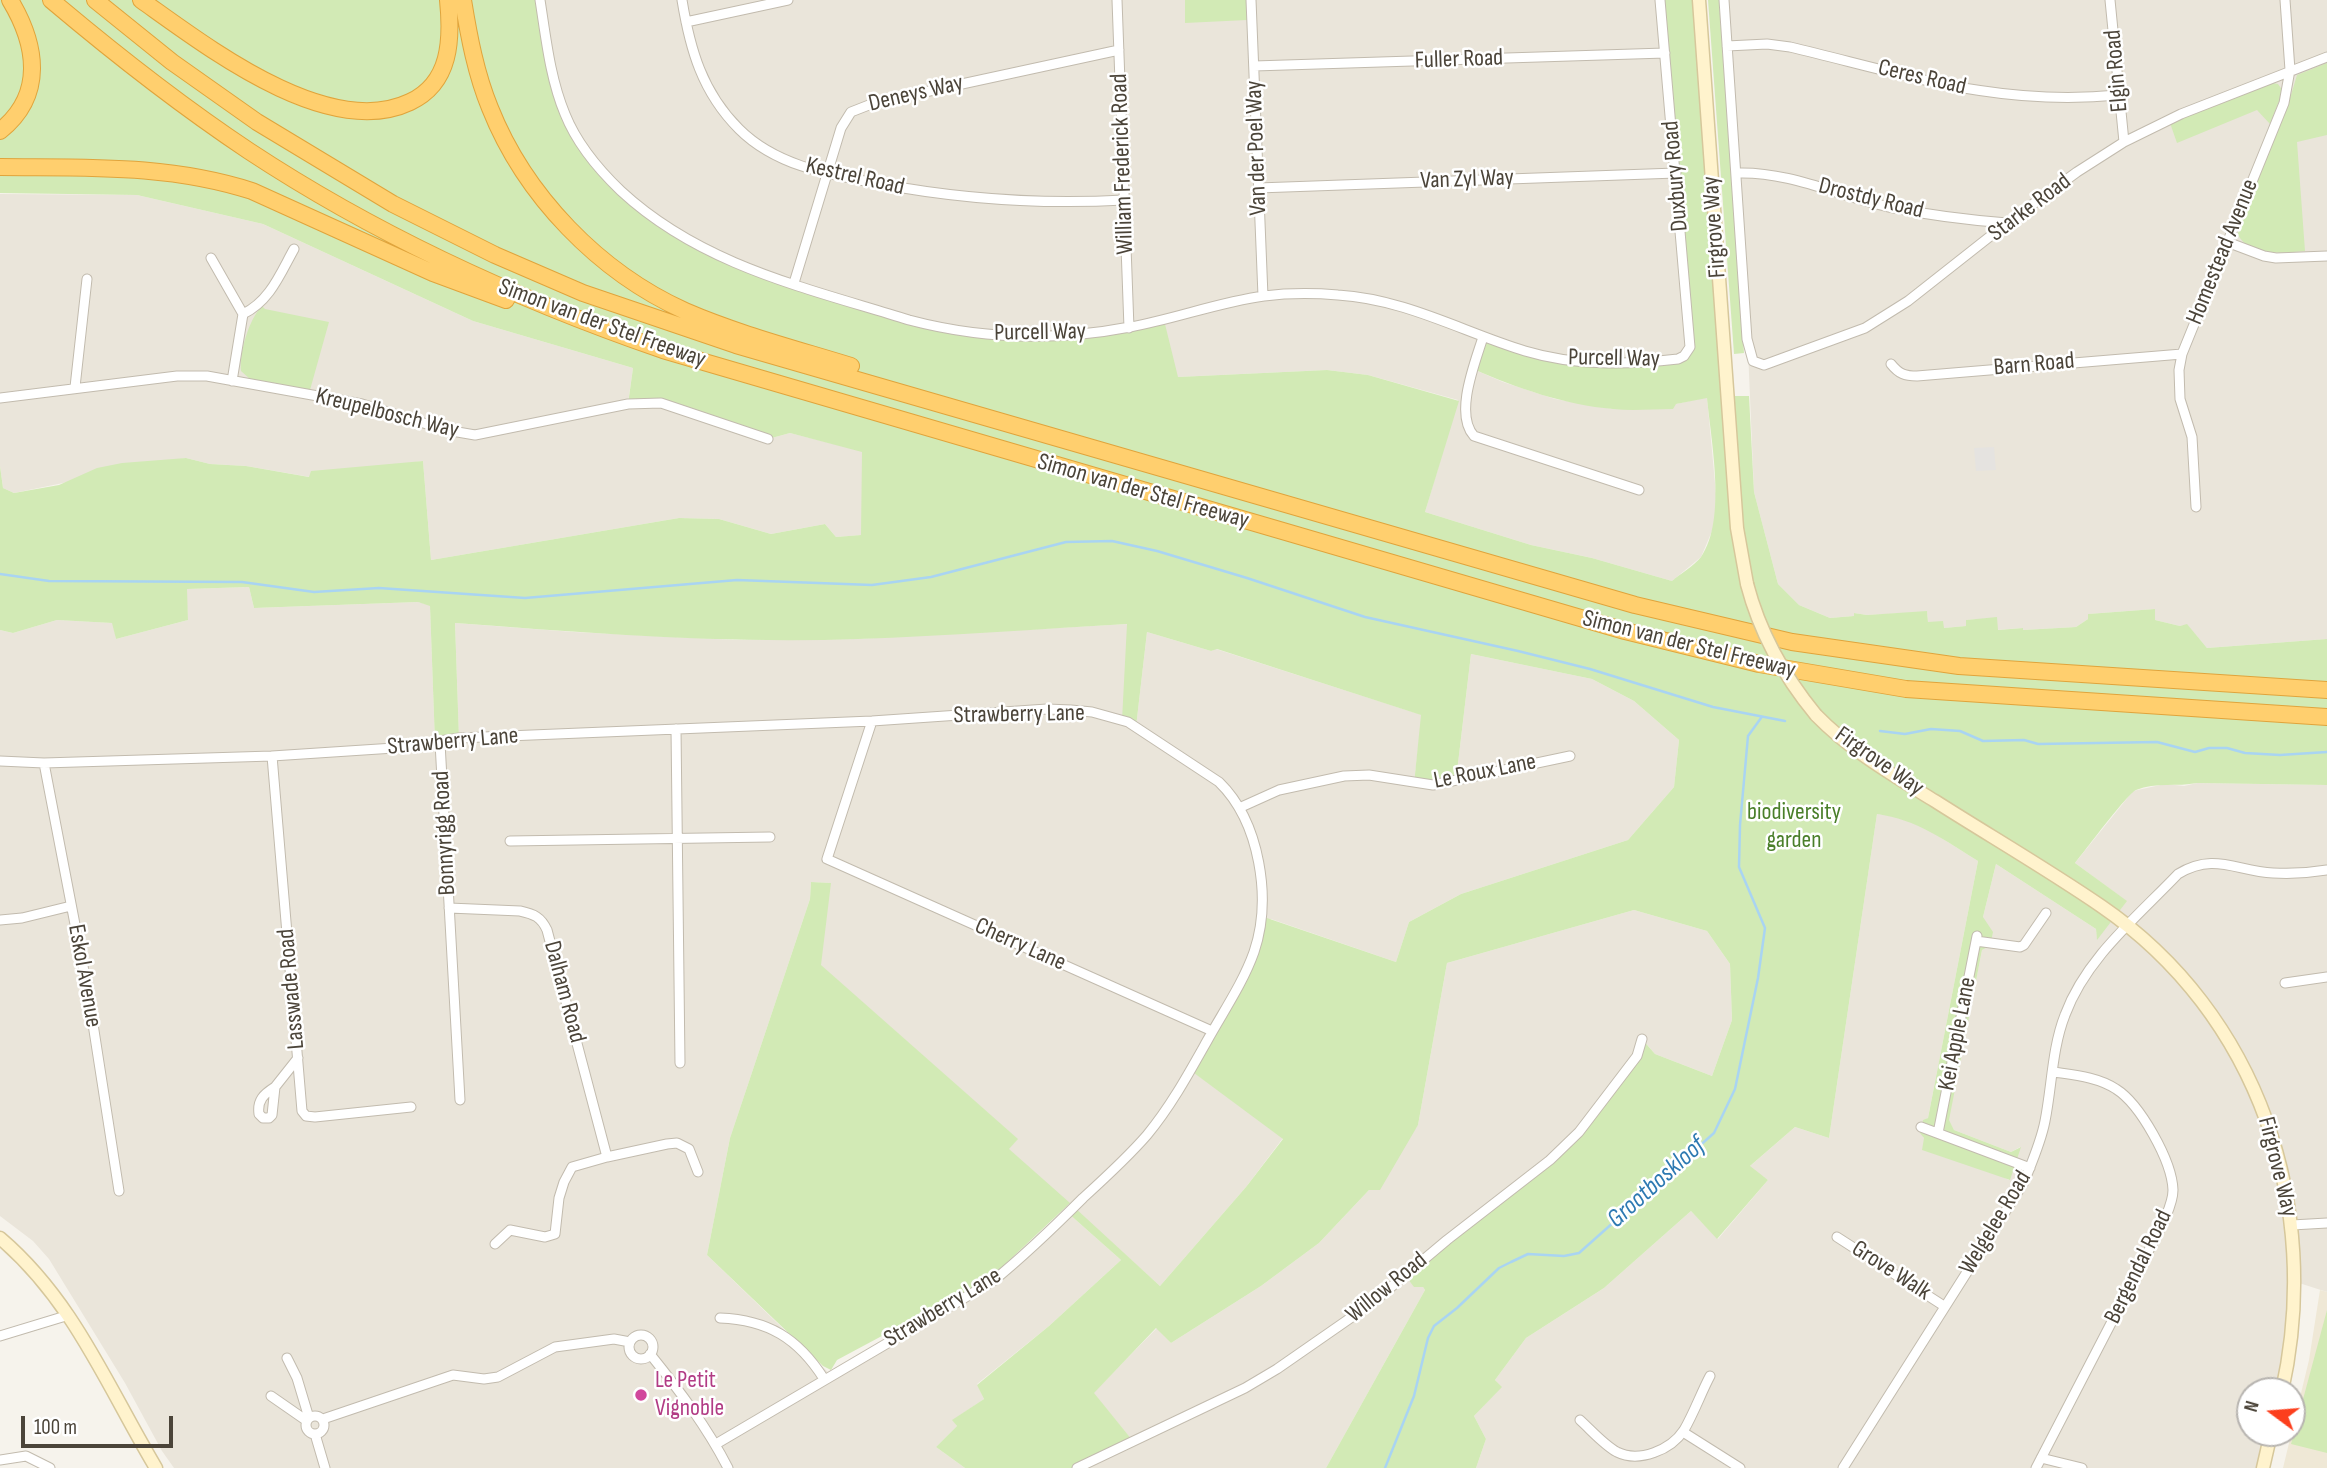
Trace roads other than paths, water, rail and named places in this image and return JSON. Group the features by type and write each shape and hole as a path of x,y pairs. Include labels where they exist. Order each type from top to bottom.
{"highway":[{"path":"0,131 14,120 31,86 30,47 20,16 10,0"},
{"name":"Simon van der Stel Freeway","path":"51,0 156,85 206,121 329,200 444,261 585,323 734,372 1319,544 1625,631 1759,664 1906,689 2327,717"},
{"name":"Simon van der Stel Freeway","path":"95,0 161,54 257,122 381,197 495,255 583,293 664,322 1635,605 1791,642 1874,656 1972,667 2327,690"},
{"path":"141,0 235,63 279,88 301,98 343,109 379,112 398,108 417,99 429,90 439,77 446,64 450,46 448,0"},
{"path":"463,0 468,36 484,93 501,132 538,192 564,223 598,256 633,282 683,310 944,397 979,414"},
{"path":"0,167 147,169 223,182 251,191 380,250 476,289 554,316 585,323"}],"street":[{"name":"Purcell Way","path":"540,0 552,75 566,117 584,149 608,179 637,205 676,234 735,264 909,320 1003,336 1056,335 1129,328 1263,296 1339,295 1381,300 1426,314 1483,337 1550,357 1601,363 1678,359 1688,352"},
{"name":"Kestrel Road","path":"682,0 696,65 704,82 739,129 775,155 828,175 978,199 1017,202 1124,201"},
{"path":"686,22 788,0"},
{"name":"William Frederick Road","path":"1117,0 1129,328"},
{"name":"Van der Poel Way","path":"1251,0 1263,296"},
{"name":"Duxbury Road","path":"1661,0 1691,339 1688,352"},
{"name":"Firgrove Way","path":"1699,0 1737,528 1747,584 1761,630 1777,663 1816,715 1838,737 1863,757 2102,907 2162,957 2213,1018 2241,1060 2270,1127 2292,1225 2294,1316 2283,1377"},
{"path":"1724,0 1737,173"},
{"name":"Elgin Road","path":"2110,0 2124,142"},
{"name":"Homestead Avenue","path":"2196,507 2192,437 2180,399 2179,370 2182,354 2284,103 2290,70 2286,0"},
{"name":"Ceres Road","path":"1727,46 1767,44 1790,47 1952,87 2007,96 2049,99 2119,95"},
{"name":"Deneys Way","path":"794,284 841,128 851,112 858,107 1119,50"},
{"name":"Fuller Road","path":"1254,66 1665,53"},
{"name":"Starke Road","path":"1737,173 1748,350 1753,361 1768,365 1865,328 1908,301 2007,223 2124,142 2181,114 2327,57"},
{"name":"Van Zyl Way","path":"1258,188 1676,173"},
{"name":"Drostdy Road","path":"1737,173 1784,177 1901,209 2007,223"},
{"path":"2227,242 2276,258 2327,256"},
{"path":"243,314 254,309 266,297 294,249"},
{"path":"211,258 243,314 232,381"},
{"path":"75,387 87,279"},
{"path":"1483,337 1466,406 1467,426 1474,436 1639,490"},
{"name":"Barn Road","path":"1891,364 1906,376 1917,376 2182,354"},
{"name":"Kreupelbosch Way","path":"0,398 191,375 362,404 463,435 475,435 647,402 661,403 768,439"},
{"name":"Strawberry Lane","path":"0,761 272,756 440,743 459,738 872,721 1047,709 1092,712 1136,727 1219,782 1239,808 1256,853 1260,874 1261,916 1254,953 1243,976 1163,1114 1146,1136 1020,1259 976,1293 716,1444"},
{"name":"Cherry Lane","path":"872,721 827,859 1212,1031"},
{"path":"676,729 680,1063"},
{"name":"Bonnyrigg Road","path":"440,743 460,1100"},
{"name":"Lasswade Road","path":"272,756 301,1107 306,1116 315,1117 411,1107"},
{"name":"Le Roux Lane","path":"1239,808 1279,790 1344,776 1369,775 1433,785 1570,756"},
{"name":"Eskol Avenue","path":"44,762 88,992 119,1191"},
{"path":"510,841 770,837"},
{"name":"Welgelee Road","path":"1843,1468 2024,1182 2045,1124 2064,1018 2079,983 2093,964 2178,874 2198,864 2216,862 2271,873 2327,870"},
{"path":"0,920 22,918 71,906"},
{"name":"Dalham Road","path":"449,908 520,911 538,917 543,922 548,930 607,1157"},
{"name":"Kei Apple Lane","path":"1938,1133 1977,938 2020,947 2046,913"},
{"path":"2285,983 2327,977"},
{"name":"Willow Road","path":"1084,1467 1245,1388 1297,1356 1372,1303 1447,1240 1550,1160 1579,1132 1637,1056 1642,1039"},
{"path":"275,1087 298,1058"},
{"name":"Bergendal Road","path":"2036,1468 2164,1221 2173,1190 2155,1139 2141,1113 2129,1099 2116,1088 2101,1081 2054,1072"},
{"path":"1921,1127 2030,1168"},
{"path":"495,1244 510,1230 545,1237 555,1234 559,1198 570,1169 607,1157 677,1143 689,1149 698,1172"},
{"path":"2292,1225 2327,1223"},
{"name":"Grove Walk","path":"1837,1237 1944,1306"},
{"path":"0,1238 43,1280 69,1315 156,1468"},
{"path":"0,1336 69,1315"},
{"path":"720,1318 742,1319 776,1330 809,1358 824,1379"},
{"path":"308,1420 316,1415 323,1419 453,1375 484,1379 498,1377 555,1347 591,1341 627,1341 638,1335 647,1336 653,1346 645,1358 637,1358 631,1353 627,1341"},
{"path":"650,1354 716,1444 728,1468"},
{"path":"288,1358 297,1378 308,1420 307,1429 315,1434 325,1468"},
{"path":"1580,1420 1616,1452 1637,1458 1655,1452 1683,1432 1710,1376"},
{"path":"271,1396 308,1420"},
{"path":"315,1434 324,1429 323,1419"},
{"path":"1683,1432 1740,1468"},
{"path":"2263,1468 2268,1447"},
{"path":"0,1460 26,1456 50,1468"},
{"path":"2041,1458 2082,1468"}],"waterway":[{"path":"0,574 49,581 242,582 314,592 379,588 525,598 737,580 872,585 931,577 1066,542 1112,541 1157,551 1247,578 1365,617 1518,651 1590,669 1713,707 1785,721"},
{"name":"Grootboskloof","path":"1385,1468 1414,1396 1428,1338 1434,1326 1499,1268 1528,1254 1564,1256 1579,1253 1714,1133 1735,1089 1758,978 1765,928 1739,867 1748,736 1761,718"},
{"path":"1880,731 1905,734 1931,729 1960,731 1983,741 2024,740 2038,744 2157,742 2195,752 2209,748 2280,755 2327,752"}],"place":[{"name":"Le Petit Vignoble","path":"641,1395"}],"park label":[{"name":"biodiversity garden","path":"1794,827"}]}
